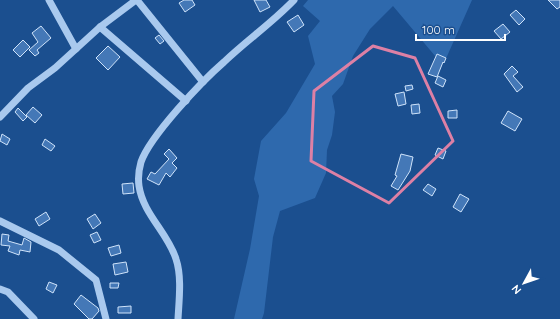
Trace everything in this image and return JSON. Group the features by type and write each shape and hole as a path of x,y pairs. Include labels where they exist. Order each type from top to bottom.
{"street":[{"path":"49,0 76,49"},
{"path":"0,117 28,88 55,68 100,27 136,0 203,82"},
{"path":"178,319 179,279 176,260 144,202 139,186 139,175 144,155 161,131 203,82 224,62 279,16 294,0"},
{"path":"100,27 186,101"},
{"path":"0,221 59,250 96,280 106,319"},
{"path":"0,289 8,292 34,319"}],"highlighted area":[{"path":"373,46 415,58 453,141 389,203 311,161 314,91"}],"shaded area":[{"path":"308,0 472,0 444,63 441,63 393,6 370,29 353,56 343,84 332,96 335,112 332,135 327,150 326,173 315,198 280,211 273,237 262,319 234,319 250,249 259,196 254,179 261,141 286,113 315,64 308,36 320,21 303,6"}],"building":[{"path":"184,0 192,0 195,5 185,12 179,3"},
{"path":"254,0 266,0 270,7 260,12"},
{"path":"548,0 560,0 560,7 557,9"},
{"path":"516,10 525,19 519,25 510,15"},
{"path":"298,15 304,25 294,32 287,22"},
{"path":"503,24 510,32 501,39 494,31"},
{"path":"41,26 51,38 37,50 39,53 35,56 29,50 38,42 32,33"},
{"path":"159,35 164,41 160,44 155,38"},
{"path":"23,40 30,47 20,57 13,50"},
{"path":"108,46 120,57 108,70 96,58"},
{"path":"437,54 446,58 437,77 428,74"},
{"path":"512,66 518,72 513,76 523,87 517,92 504,74"},
{"path":"438,76 446,80 443,87 435,83"},
{"path":"412,85 413,89 406,91 405,86"},
{"path":"404,92 406,104 398,106 395,94"},
{"path":"419,104 420,113 412,114 411,105"},
{"path":"33,107 42,115 35,123 26,115"},
{"path":"18,108 27,117 23,121 15,112"},
{"path":"457,110 457,118 448,118 448,111"},
{"path":"508,111 522,119 515,131 501,123"},
{"path":"2,134 10,139 7,145 0,141"},
{"path":"45,139 55,146 51,151 42,145"},
{"path":"438,148 446,151 443,159 435,155"},
{"path":"169,149 177,158 172,163 177,168 170,177 166,173 159,185 147,179 151,172 155,174 169,159 164,154"},
{"path":"401,154 413,157 410,171 398,190 391,186 397,176 395,175"},
{"path":"133,183 134,193 123,194 122,184"},
{"path":"428,184 436,189 432,196 423,190"},
{"path":"460,194 469,199 461,212 453,207"},
{"path":"46,212 50,219 39,226 35,219"},
{"path":"95,214 101,223 93,229 87,219"},
{"path":"97,232 101,240 94,243 90,235"},
{"path":"2,234 9,235 8,241 22,245 24,238 31,242 30,252 20,250 19,255 8,251 10,246 1,245"},
{"path":"119,245 121,253 111,256 108,248"},
{"path":"126,262 128,272 115,275 113,264"},
{"path":"49,282 57,285 53,293 46,289"},
{"path":"110,283 119,283 118,288 110,288"},
{"path":"81,295 98,308 99,311 92,319 89,319 74,304"},
{"path":"131,306 131,313 118,313 118,307"}]}
